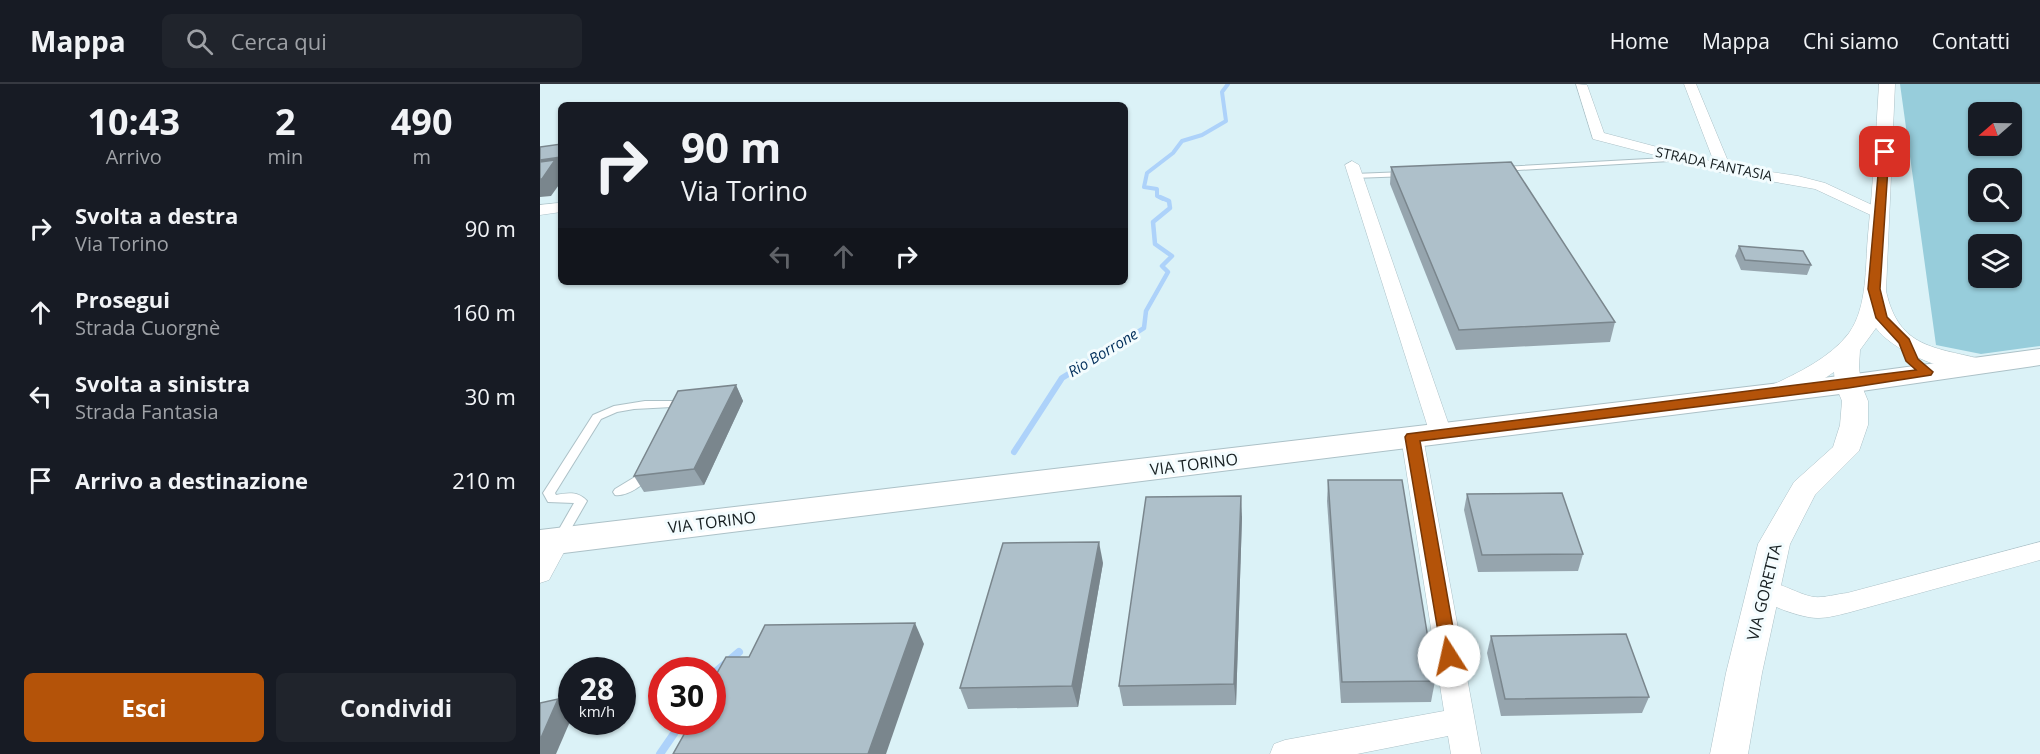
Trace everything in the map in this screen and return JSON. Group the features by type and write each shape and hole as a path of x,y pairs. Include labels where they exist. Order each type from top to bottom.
{"main road":[{"name":"VIA TORINO","path":"549,542 1848,384 1914,358 1976,365 2040,357"}],"street":[{"path":"1690,84 1724,169"},
{"path":"1779,392 1824,368 1848,348 1865,326 1874,289 1887,84"},
{"name":"STRADA FANTASIA","path":"1581,85 1598,136 1724,169 1798,180 1820,186 1880,214"},
{"path":"1353,171 1426,435 1460,721 1466,754"},
{"path":"540,210 558,208"},
{"path":"1874,289 1882,318 1914,358"},
{"path":"1865,326 1876,339 1914,358 1936,355 1976,365"},
{"path":"1848,348 1846,367 1848,384"},
{"name":"VIA GORETTA","path":"1729,754 1744,673 1774,544 1804,489 1845,451 1854,425 1855,401 1848,384"},
{"path":"540,573 549,542"},
{"path":"1764,590 1792,602 1817,608 1847,603 2040,551"},
{"path":"1285,754 1460,721"}],"lane":[{"path":"1496,169 1684,159"},
{"path":"1353,171 1413,173"},
{"path":"549,542 581,501 573,497 552,499 549,493 597,417 606,411 620,408 674,404 680,407 679,417"},
{"path":"620,492 645,478 652,466"}],"shaded area":[{"path":"1900,84 2040,84 2040,346 1981,354 1936,345"}],"building":[{"path":"558,144 558,157 540,160 540,147"},
{"path":"555,160 542,179 540,179 540,162"},
{"path":"1511,162 1615,322 1459,330 1391,167"},
{"path":"1739,246 1803,251 1811,265 1745,260"},
{"path":"736,385 694,469 634,476 678,391"},
{"path":"1328,480 1402,480 1435,681 1342,682"},
{"path":"1562,493 1583,554 1482,555 1467,494"},
{"path":"1241,496 1234,684 1119,686 1146,497"},
{"path":"1099,542 1072,686 960,688 1003,543"},
{"path":"915,623 868,754 673,754 684,735 726,735 726,657 749,657 765,625"},
{"path":"1626,634 1649,697 1505,699 1491,636"},
{"path":"558,699 540,740 540,703"}],"waterway":[{"name":"Rio Borrone","path":"1163,199 1157,196 1157,189 1144,187 1147,173 1173,153 1182,141 1202,135 1226,121 1222,92 1228,84"},
{"name":"Rio Borrone","path":"1120,343 1144,328 1146,311 1168,272 1162,266 1172,256 1155,244 1153,222 1170,208 1169,201 1160,197"},
{"name":"Rio Borrone","path":"1014,452 1062,378 1123,341"},
{"name":"Rio Borrone","path":"726,663 739,652"},
{"name":"Rio Borrone","path":"660,754 673,735"}],"route":[{"path":"1449,656 1412,437 1848,384 1927,372 1912,361 1904,342 1892,332 1882,318 1874,289 1885,152"}]}
